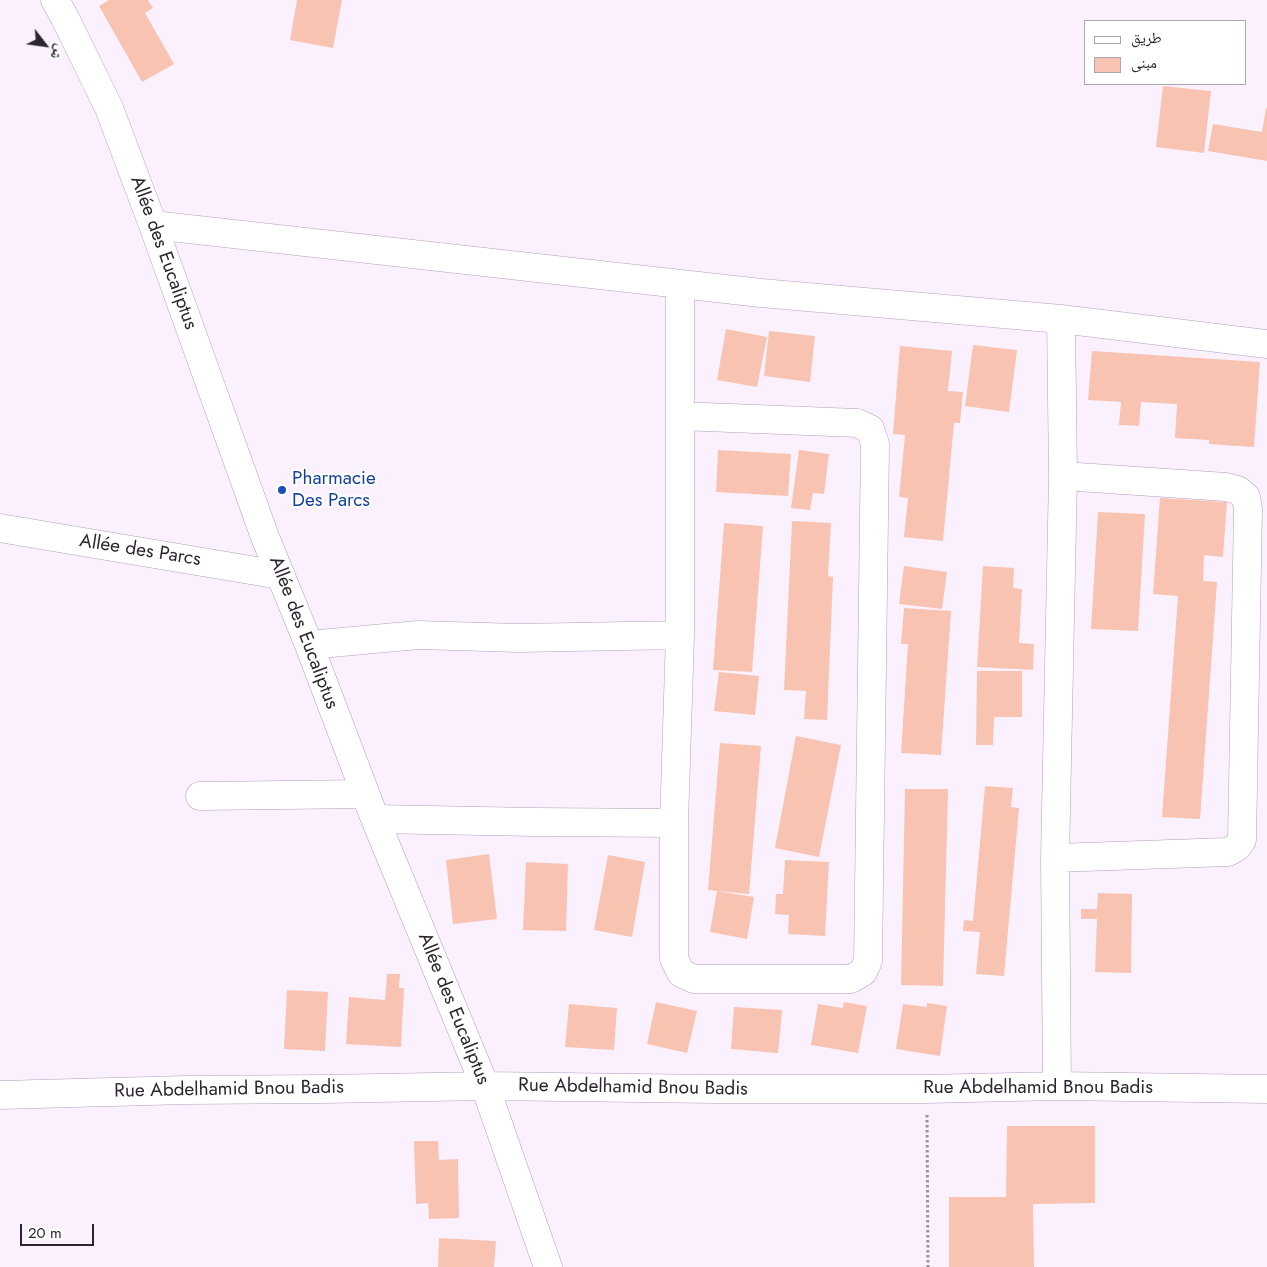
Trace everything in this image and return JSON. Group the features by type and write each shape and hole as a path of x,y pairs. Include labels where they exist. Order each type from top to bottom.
{"street":[{"name":"Allée des Eucaliptus","path":"54,0 65,18 108,108 153,225 265,537 309,645 370,806 485,1086 548,1267"},
{"path":"153,225 760,293 1061,319 1267,344"},
{"path":"680,284 680,416 680,634 674,823 674,959 681,973 694,979 851,979 864,972 868,961 875,444 870,429 857,423 680,416"},
{"path":"1057,1086 1055,858 1063,476 1061,319"},
{"path":"1055,858 1228,852 1237,847 1242,840 1248,509 1246,497 1238,490 1226,487 1063,476"},
{"name":"Allée des Parcs","path":"0,528 280,575"},
{"path":"309,645 418,635 518,638 680,634"},
{"path":"200,796 370,806 536,822 674,823"},
{"name":"Rue Abdelhamid Bnou Badis","path":"0,1095 186,1090 485,1086 715,1089 926,1089 1057,1086 1267,1089"}],"path":[{"path":"926,1089 928,1267"}],"building":[{"path":"109,0 148,0 153,8 145,13 174,64 142,82 99,6"},
{"path":"297,0 342,0 333,48 290,40"},
{"path":"1163,86 1211,91 1204,153 1156,147"},
{"path":"1266,108 1267,161 1208,151 1213,124 1262,132"},
{"path":"726,329 767,337 757,387 717,380"},
{"path":"769,331 815,336 810,382 764,376"},
{"path":"973,345 1017,350 1009,412 965,406"},
{"path":"900,346 952,351 948,391 963,392 960,423 954,423 943,541 904,537 908,498 899,497 905,435 893,434"},
{"path":"1092,351 1260,362 1254,447 1209,444 1209,440 1175,438 1177,404 1141,402 1139,426 1119,425 1121,402 1088,400"},
{"path":"718,450 791,454 788,496 716,492"},
{"path":"799,450 829,454 824,494 813,493 810,510 791,508"},
{"path":"1160,498 1227,502 1223,557 1204,555 1203,581 1217,582 1200,819 1162,817 1178,596 1153,594"},
{"path":"1098,512 1145,514 1138,631 1091,629"},
{"path":"792,521 831,523 828,576 833,577 827,720 804,719 806,691 784,690"},
{"path":"724,523 763,526 752,672 713,670"},
{"path":"904,566 947,572 942,609 899,604"},
{"path":"983,566 1014,568 1013,588 1022,589 1019,643 1034,644 1033,670 977,667"},
{"path":"904,608 951,611 941,755 901,753 908,644 901,644"},
{"path":"977,671 1022,671 1022,717 994,717 993,745 976,745"},
{"path":"719,672 759,676 755,715 714,711"},
{"path":"796,736 841,745 819,857 775,848"},
{"path":"720,743 761,746 749,894 708,890"},
{"path":"985,786 1013,788 1011,807 1019,808 1004,976 976,974 980,932 963,931 964,920 973,921"},
{"path":"905,789 948,789 943,986 901,985"},
{"path":"489,854 497,919 453,924 446,860"},
{"path":"608,855 645,862 632,937 594,930"},
{"path":"785,860 829,862 825,936 788,934 789,915 775,914 776,894 783,894"},
{"path":"526,862 568,864 566,931 523,930"},
{"path":"717,891 754,897 747,939 710,932"},
{"path":"1098,893 1132,894 1131,973 1095,972 1097,919 1081,919 1081,909 1097,909"},
{"path":"387,974 400,974 399,988 404,988 401,1047 346,1044 349,997 385,1000"},
{"path":"287,990 328,992 325,1051 284,1049"},
{"path":"656,1002 697,1011 687,1053 647,1044"},
{"path":"844,1002 867,1006 858,1053 811,1045 818,1004 843,1008"},
{"path":"927,1003 947,1006 940,1056 896,1049 903,1004 927,1007"},
{"path":"569,1004 617,1008 614,1050 565,1047"},
{"path":"734,1007 782,1010 778,1053 731,1049"},
{"path":"1007,1126 1095,1126 1095,1203 1033,1204 1034,1267 949,1267 949,1197 1006,1197"},
{"path":"414,1141 438,1141 439,1160 458,1159 459,1218 429,1219 428,1203 416,1204"},
{"path":"439,1238 496,1241 494,1267 438,1267"}],"place":[{"name":"Pharmacie Des Parcs","path":"282,490"}]}
